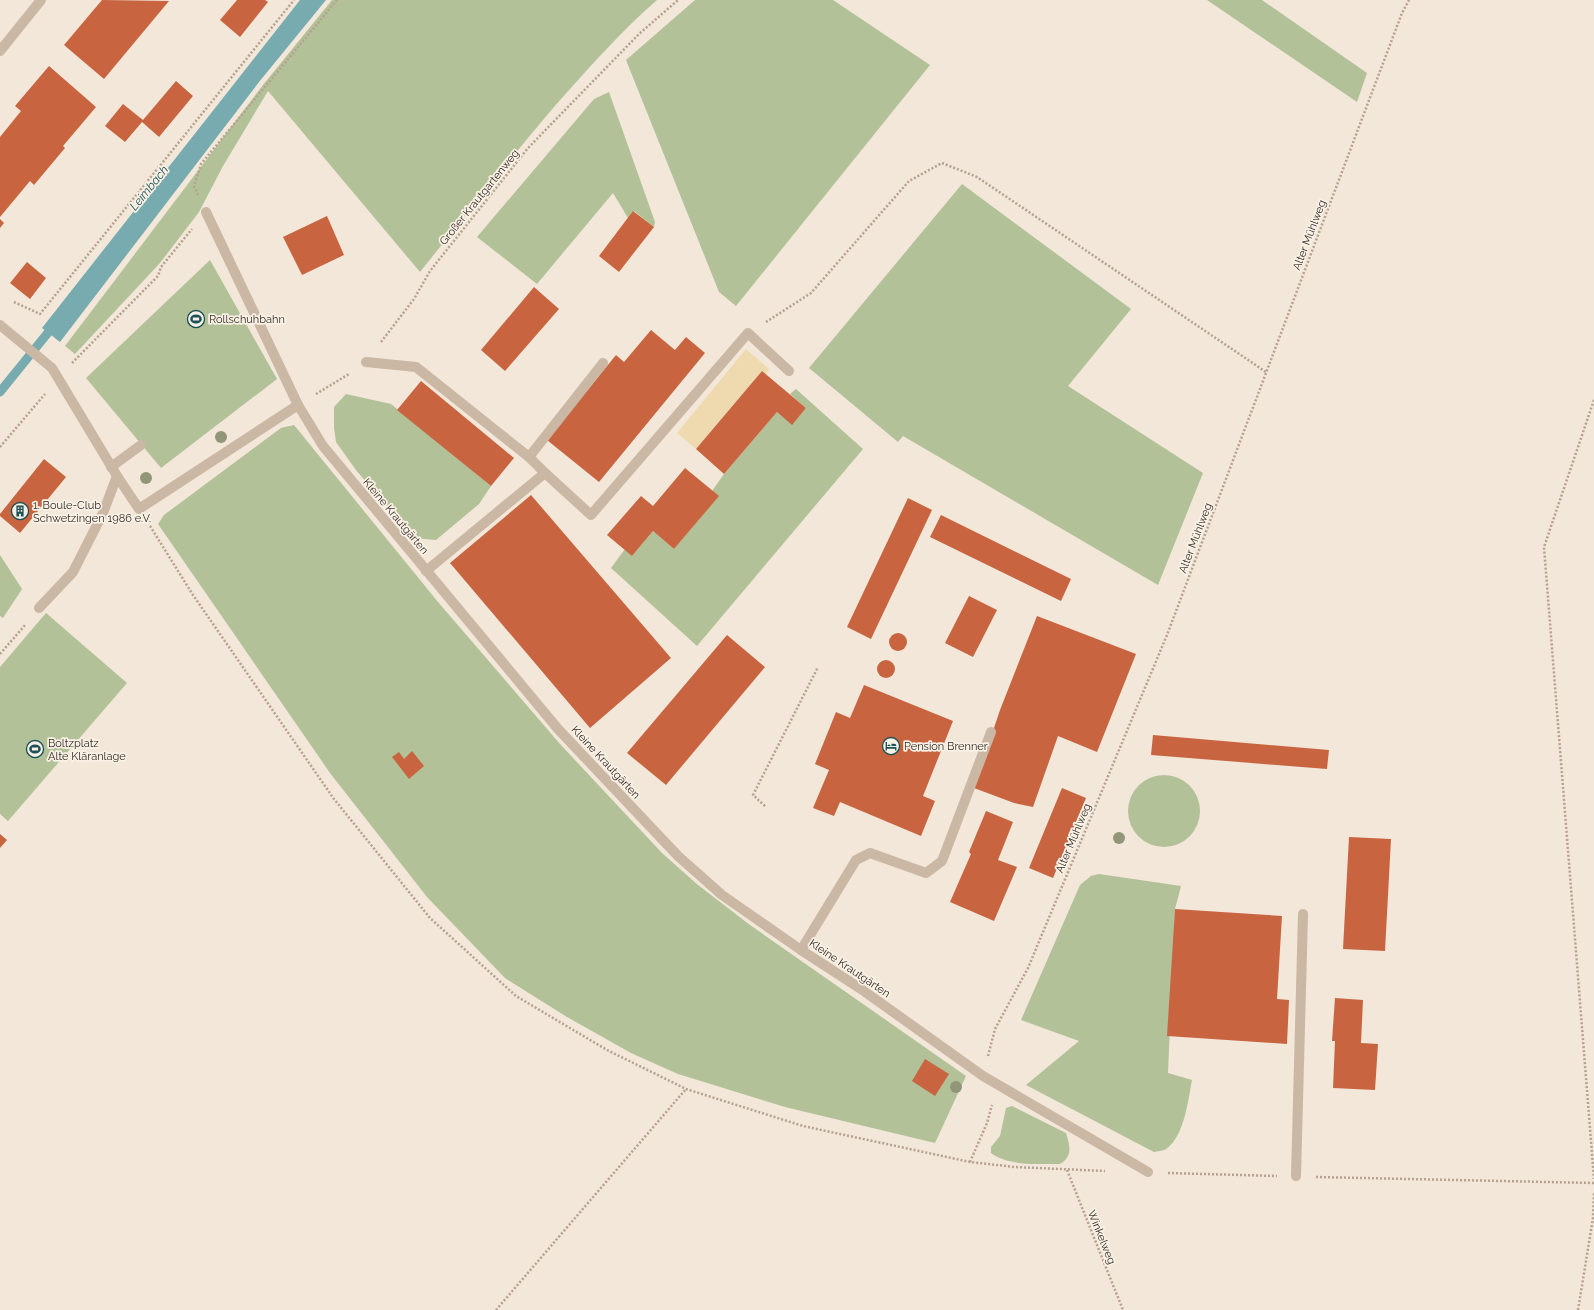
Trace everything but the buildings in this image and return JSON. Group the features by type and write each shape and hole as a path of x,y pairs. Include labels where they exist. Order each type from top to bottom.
{"street":[{"path":"0,51 41,0"},
{"name":"Kleine Krautgärten","path":"206,212 298,405 323,446 558,729 678,856 722,895 801,950 861,989 983,1076 1148,1172"},
{"path":"0,325 52,368 114,472 139,509 298,405"},
{"path":"366,362 416,367 529,457 591,515 748,334 789,371"},
{"path":"529,457 603,363"},
{"path":"39,608 73,572 103,513 114,472 141,445"},
{"path":"426,571 545,473"},
{"path":"801,950 856,860 870,853 926,874 942,861 991,732"},
{"path":"1296,1176 1303,914"}],"path":[{"path":"14,302 40,314 294,0"},
{"path":"0,447 58,378 158,276 161,267 206,212 194,186 201,164 337,0"},
{"name":"Großer Krautgartenweg","path":"298,405 352,373 366,362 414,299 430,271 528,148 640,34 678,0"},
{"name":"Alter Mühlweg","path":"983,1076 995,1029 1028,968 1164,642 1402,13 1409,0"},
{"path":"748,334 811,293 909,180 942,163 977,177 1266,372"},
{"path":"1594,400 1544,547 1594,1179"},
{"path":"139,509 193,595 334,799 430,918 516,996 607,1050 686,1089 802,1126 970,1162 1015,1167 1111,1171"},
{"path":"0,654 39,608"},
{"path":"765,806 753,795 818,667"},
{"path":"970,1162 987,1123 998,1086"},
{"path":"496,1310 686,1089"},
{"name":"Winkelweg","path":"1067,1170 1123,1310"},
{"path":"1148,1172 1594,1183"},
{"path":"1578,1310 1593,1218 1594,1193"}],"green space":[{"path":"332,0 657,0 643,12 591,65 554,107 420,272 268,91 223,166 199,212 160,263 75,354 65,346 263,85"},
{"path":"695,0 833,0 930,65 736,306 719,292 626,60"},
{"path":"1207,0 1262,0 1367,73 1357,102"},
{"path":"609,92 655,222 654,227 634,211 628,218 613,193 537,284 477,237 594,99"},
{"path":"962,184 1131,309 1068,386 1203,473 1158,585 903,436 898,442 809,368"},
{"name":"Rollschuhbahn","path":"210,260 277,379 161,468 86,378"},
{"path":"796,389 863,449 697,646 611,568 625,549 632,556 653,531 674,549 718,496 712,491 724,474 777,412 792,424 806,408 790,394"},
{"path":"346,394 391,404 491,486 479,504 436,540 413,538 356,470 336,442 334,407"},
{"path":"294,425 438,602 560,744 662,853 698,885 750,925 966,1076 935,1143 785,1107 678,1074 631,1053 567,1017 505,978 427,897 330,773 158,524 164,515 281,428"},
{"path":"0,555 22,589 3,618 0,616"},
{"name":"Boltzplatz Alte Kläranlage","path":"46,613 127,683 8,821 0,814 0,667"},
{"path":"1164,775 1184,781 1194,791 1200,811 1194,831 1184,841 1164,847 1144,841 1134,831 1128,811 1134,791 1144,781"},
{"path":"1099,874 1181,886 1175,909 1168,1073 1192,1080 1187,1108 1181,1127 1172,1143 1162,1151 1154,1152 1026,1085 1079,1041 1021,1020 1080,885 1091,876"},
{"path":"1012,1106 1066,1133 1069,1142 1069,1154 1064,1161 1060,1164 1024,1163 1006,1160 991,1153 991,1147 1000,1136 1006,1108"}],"sand":[{"path":"746,349 769,369 766,374 762,371 696,449 677,433"}],"water":[{"path":"300,0 326,0 259,82 60,342 42,328"}],"waterway":[{"name":"Leimbach","path":"0,392 55,324"}],"place":[{"name":"Rollschuhbahn","path":"196,319"},
{"name":"1. Boule-Club Schwetzingen 1986 e.V.","path":"20,511"},
{"name":"Pension Brenner","path":"891,746"},
{"name":"Boltzplatz Alte Kläranlage","path":"35,749"}]}
